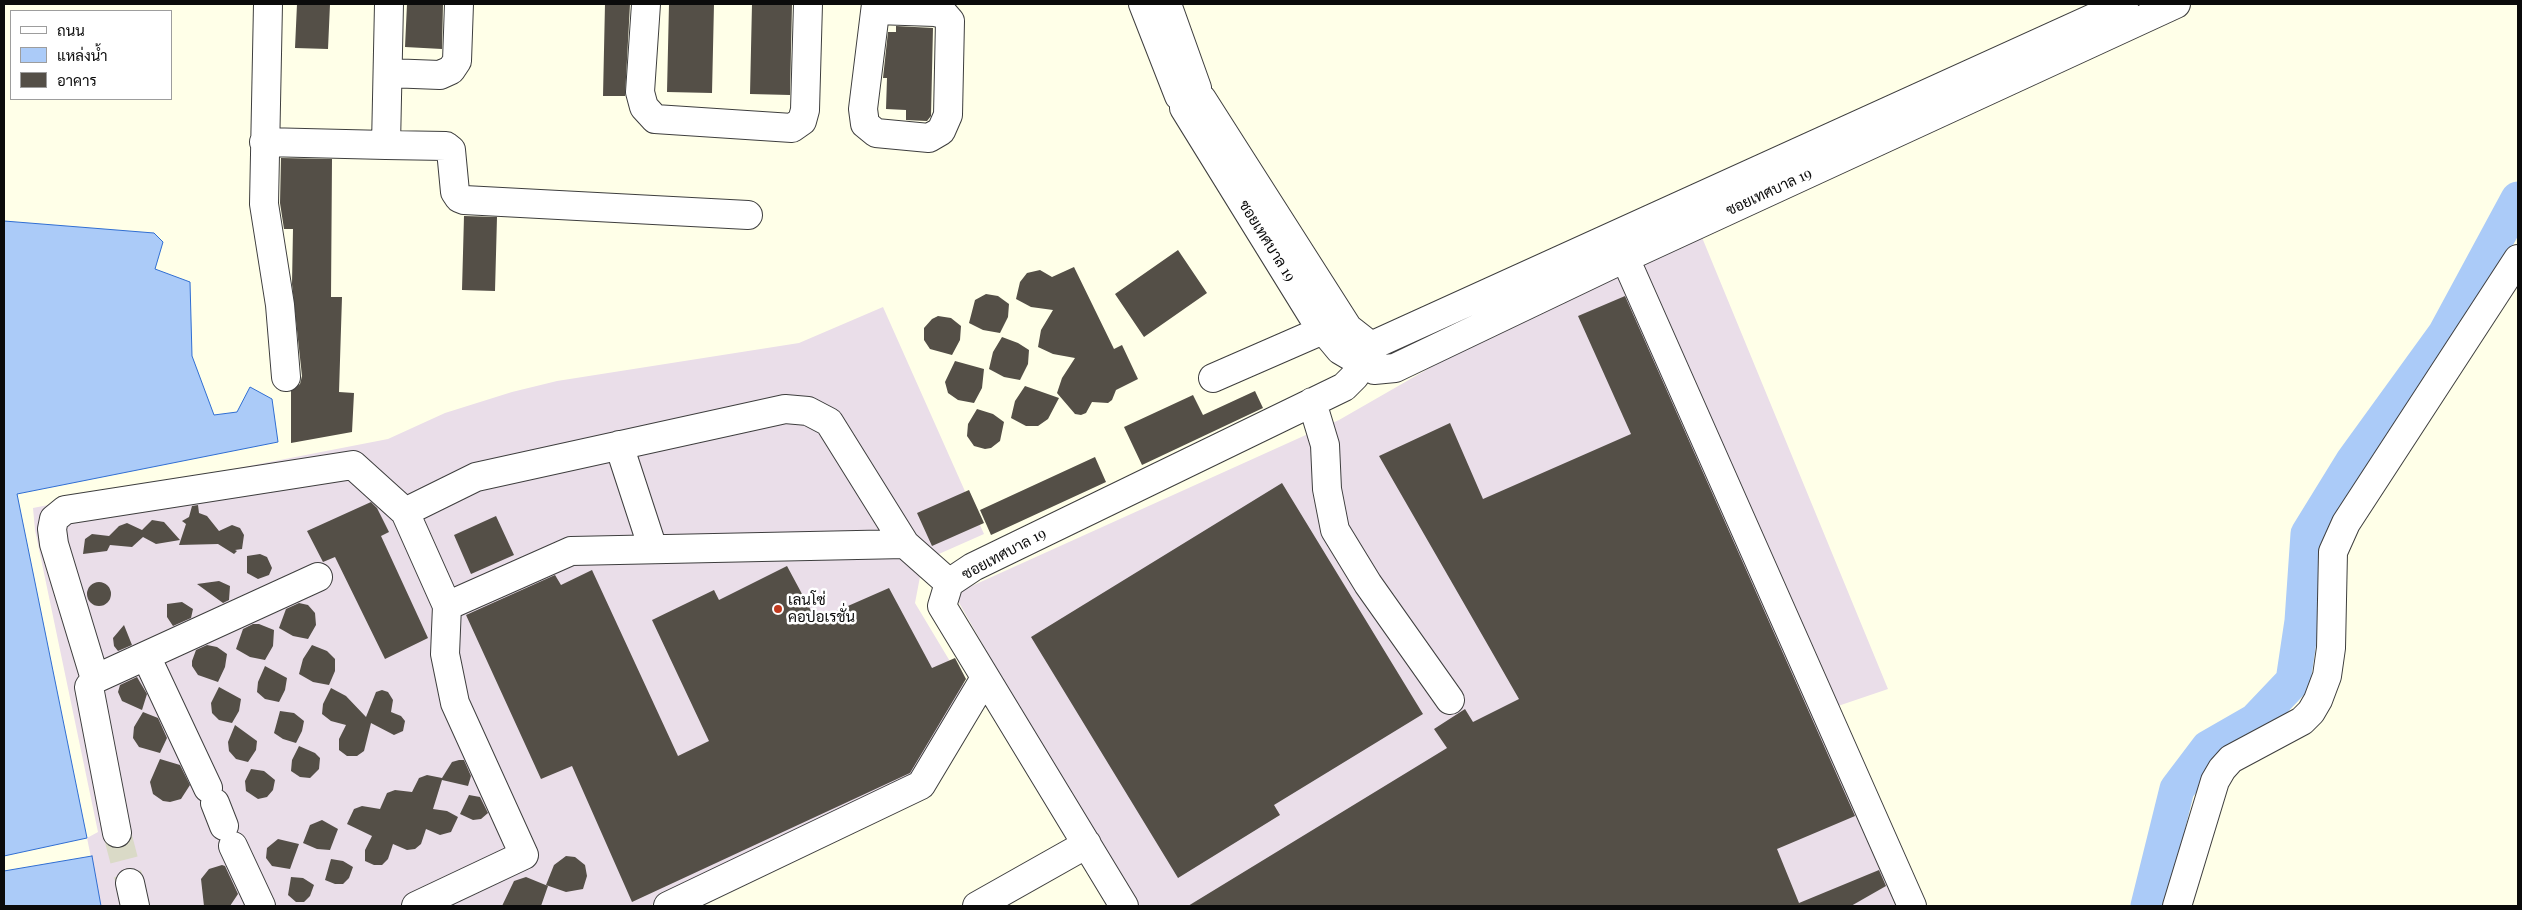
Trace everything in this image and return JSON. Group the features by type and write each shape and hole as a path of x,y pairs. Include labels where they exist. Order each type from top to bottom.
{"street":[{"path":"268,4 264,204 280,305 286,377"},
{"path":"386,145 389,4"},
{"path":"388,73 440,75 451,70 457,61 459,4"},
{"path":"646,4 640,92 644,107 655,119 792,128 802,121 805,110 808,4"},
{"name":"ซอยเทศบาล 19","path":"1143,4 1191,98 1332,324 1340,350 1367,356"},
{"name":"ซอยเทศบาล 19","path":"1167,4 1191,98"},
{"name":"ซอยเทศบาล 19","path":"1124,906 942,606 949,583 973,567 1344,386 1355,376 1367,356 2124,4"},
{"name":"ซอยเทศบาล 19","path":"1367,356 1374,370 1395,368 1625,258 2176,4"},
{"path":"876,7 934,12 944,14 950,21 948,115 941,131 929,138 876,133 865,124 863,109 876,7"},
{"path":"264,142 446,146 451,150 455,192 464,200 748,215"},
{"path":"1625,258 1912,906"},
{"path":"2176,906 2215,781 2222,769 2231,759 2302,720 2318,700 2326,676 2331,648 2333,552 2346,523 2518,259"},
{"path":"1213,378 1332,324"},
{"path":"1312,402 1325,445 1327,489 1335,530 1368,584 1450,700"},
{"path":"405,512 476,478 785,409 808,411 829,422 905,544 949,583"},
{"path":"619,446 653,549"},
{"path":"95,679 54,544 52,529 54,519 65,510 354,465 405,512 447,606 445,654 455,703 524,855 416,906"},
{"path":"447,606 571,551 905,544"},
{"path":"117,833 89,687 95,679 318,577"},
{"path":"146,656 261,906"},
{"path":"668,906 922,784 952,737 985,678"},
{"path":"977,906 1087,844"}],"shaded area":[{"path":"1701,235 1888,689 1838,706 1924,906 1132,906 954,594 1339,420 1447,358"},
{"path":"883,307 984,534 923,561 915,603 969,693 911,784 649,906 101,906 87,838 98,832 35,530 33,508 388,439 445,413 512,392 557,381 799,343"}],"water":[{"path":"4,221 154,233 163,242 155,269 190,282 192,356 214,415 237,412 250,387 272,399 278,442 17,494 87,838 4,856"},
{"path":"92,856 101,906 4,906 4,871"}],"building":[{"path":"297,4 330,4 328,49 295,48"},
{"path":"407,4 443,4 442,49 405,47"},
{"path":"605,4 630,4 625,96 603,96"},
{"path":"669,4 714,4 712,93 667,92"},
{"path":"752,4 792,4 790,95 750,94"},
{"path":"896,26 933,28 931,116 927,121 906,120 906,110 886,109 887,78 883,78 888,32 896,32"},
{"path":"281,158 332,159 331,297 342,297 339,392 354,393 352,432 291,443 291,391 300,384 302,376 292,284 293,229 284,229 280,203"},
{"path":"464,216 497,217 495,291 462,290"},
{"path":"1178,250 1207,293 1144,337 1115,294"},
{"path":"1074,267 1114,349 1122,345 1138,379 1116,390 1112,400 1108,403 1092,402 1086,413 1081,415 1075,414 1057,393 1062,378 1075,358 1053,354 1038,347 1041,330 1053,310 1031,307 1016,299 1020,282 1027,273 1040,270 1052,277"},
{"path":"986,294 998,296 1009,304 1008,317 1000,333 983,330 969,323 975,300"},
{"path":"1625,296 1855,816 1777,849 1799,903 1879,870 1886,886 1851,906 1188,906 1447,748 1434,729 1465,709 1473,722 1519,699 1379,456 1450,423 1483,499 1631,434 1578,316"},
{"path":"938,316 951,318 961,326 960,340 952,355 930,349 924,340 924,328 932,319"},
{"path":"1002,337 1018,343 1029,350 1028,364 1020,380 1004,377 989,369 993,352"},
{"path":"955,361 984,369 982,388 974,403 958,400 948,393 945,382"},
{"path":"1025,386 1059,398 1048,419 1038,426 1026,426 1011,418 1015,401"},
{"path":"1255,391 1263,408 1142,465 1124,427 1193,395 1203,415"},
{"path":"977,409 993,414 1004,422 1000,441 991,448 985,449 974,446 967,436 968,424"},
{"path":"1095,457 1106,482 991,535 980,510"},
{"path":"1282,483 1423,714 1274,805 1280,815 1178,878 1031,637"},
{"path":"969,490 984,523 932,546 917,513"},
{"path":"371,502 377,508 389,532 381,536 428,638 385,659 335,557 323,562 307,531"},
{"path":"198,505 199,513 207,516 219,531 232,525 240,528 244,535 242,549 235,550 237,551 234,554 218,544 179,545 186,524 182,521 189,517 192,506"},
{"path":"496,516 514,555 471,574 454,535"},
{"path":"152,520 164,522 180,540 156,544 143,537 132,547 110,545 107,551 83,554 85,539 92,534 109,536 119,526 127,523 142,530"},
{"path":"260,554 267,557 272,568 269,575 258,579 247,573 247,556"},
{"path":"787,566 816,620 889,588 932,668 955,658 966,679 910,773 632,902 572,766 541,779 466,615 555,575 561,585 592,570 678,756 709,741 652,620 714,590 719,600"},
{"path":"219,581 230,586 229,600 223,603 197,584"},
{"path":"99,582 108,585 111,594 108,603 99,606 90,603 87,594 90,585"},
{"path":"182,602 193,609 191,618 173,626 167,617 167,604"},
{"path":"299,603 308,605 315,613 316,625 308,639 293,636 279,628 286,609"},
{"path":"253,624 259,624 274,630 273,646 265,660 250,657 236,649 243,629"},
{"path":"124,625 132,645 118,651 114,646 113,638"},
{"path":"207,645 217,647 227,654 225,667 218,682 198,675 192,666 196,650"},
{"path":"312,645 327,651 335,659 335,671 329,685 313,682 299,674 303,659"},
{"path":"265,666 287,678 285,690 279,702 265,699 257,692 258,682"},
{"path":"137,677 147,694 142,710 122,701 118,692 120,685"},
{"path":"219,687 241,699 239,711 232,723 219,720 212,713 211,703"},
{"path":"331,688 346,696 366,717 376,692 382,690 388,692 393,700 391,712 401,716 405,721 403,731 394,735 371,723 364,751 357,756 347,756 339,750 339,739 346,725 331,721 322,714 323,704"},
{"path":"280,711 294,713 304,721 302,731 296,743 283,739 274,733"},
{"path":"143,712 158,718 167,738 160,753 139,747 133,738 134,727"},
{"path":"235,725 257,741 256,750 248,762 236,759 229,751 228,742"},
{"path":"299,746 315,753 320,758 319,769 310,778 300,777 291,771 292,760"},
{"path":"160,759 180,765 190,785 181,799 170,802 163,801 153,794 150,782"},
{"path":"464,760 471,776 468,786 442,780 433,809 447,811 458,817 451,832 440,835 426,829 421,844 415,849 407,850 393,844 388,859 382,865 374,865 365,861 365,850 372,836 347,824 354,809 362,806 380,809 387,793 395,790 412,792 419,778 427,775 442,778 452,762"},
{"path":"251,769 264,771 275,780 273,790 267,797 258,799 246,791 245,781"},
{"path":"469,795 480,797 488,813 481,819 473,820 460,814"},
{"path":"322,820 338,829 330,850 317,849 303,843 310,825"},
{"path":"278,839 299,844 290,869 272,866 266,858 267,848"},
{"path":"566,856 575,857 585,865 587,876 583,889 566,892 546,885 554,865"},
{"path":"331,859 343,861 353,867 349,878 343,884 335,884 325,880"},
{"path":"222,865 225,866 238,894 230,906 204,906 201,879 209,869"},
{"path":"291,877 303,878 314,885 310,896 304,902 296,902 288,895"},
{"path":"526,877 548,886 541,906 502,906 514,881"}],"waterway":[{"path":"2148,906 2177,789 2208,748 2255,721 2293,681 2302,621 2308,534 2353,461 2445,334 2518,199"}],"tunnel":[{"path":"117,833 130,883"}],"place":[{"name":"เลนโซ่ คอปอเรชั่น","path":"778,609"}]}
